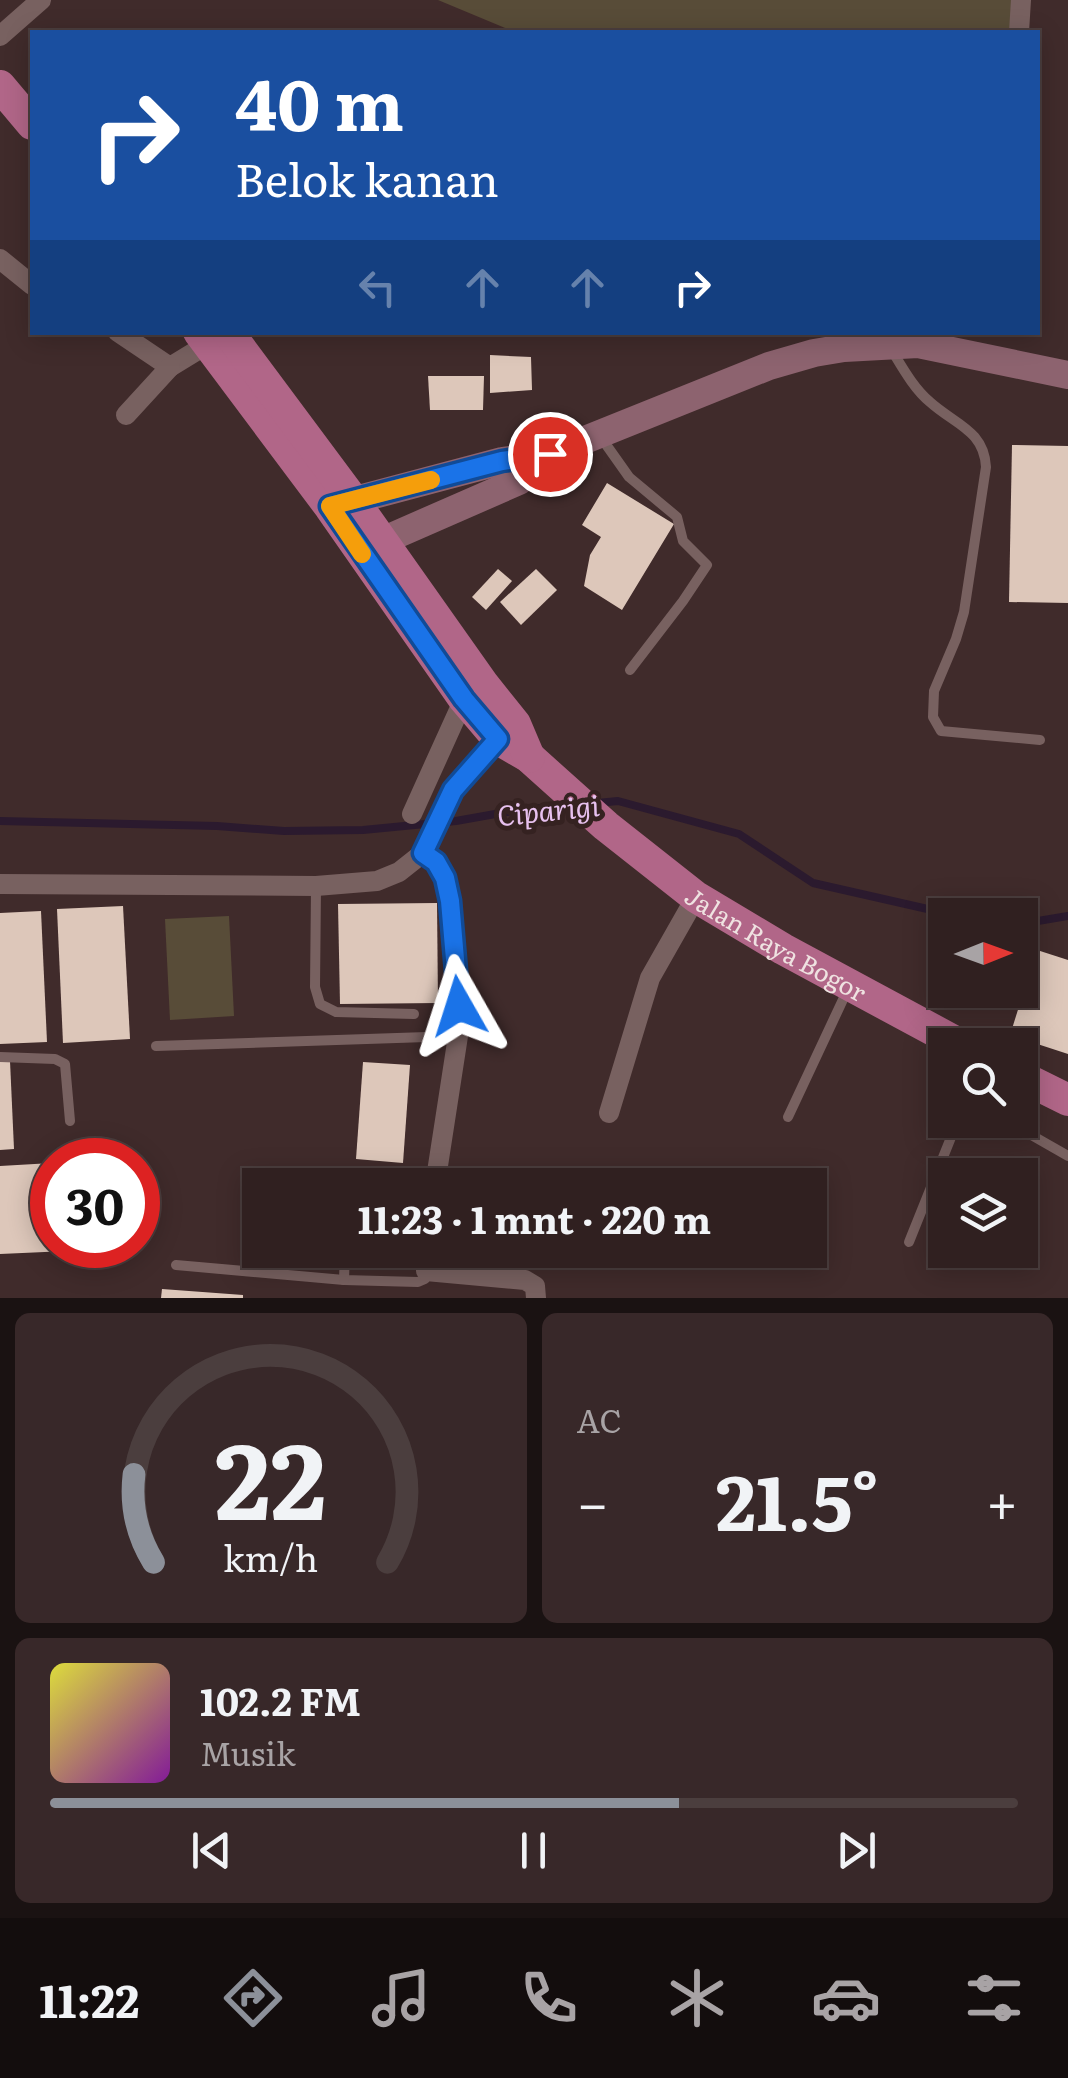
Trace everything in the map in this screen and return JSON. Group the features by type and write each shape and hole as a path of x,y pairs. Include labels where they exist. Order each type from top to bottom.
{"highway":[{"path":"0,86 30,122"},
{"name":"Jalan Raya Bogor","path":"211,337 342,503 474,692 529,757 606,826 696,897 929,1028"},
{"path":"1038,1085 1068,1100"}],"main road":[{"path":"342,503 502,461 550,454 769,366 814,353 905,340 1068,375"},
{"path":"371,546 520,481 550,454"}],"street":[{"path":"0,36 41,0"},
{"path":"1019,30 1022,0"},
{"path":"2,267 30,284"},
{"path":"122,335 170,368"},
{"path":"126,415 170,368 211,337"},
{"path":"412,814 474,692"},
{"path":"0,884 316,886 377,880 399,872 424,851 453,790 506,731"},
{"path":"424,851 445,878 459,1006 458,1036 437,1168"},
{"path":"610,1114 650,978 696,897"},
{"path":"463,1268 525,1280 535,1286 536,1298"}],"lane":[{"path":"905,340 925,398 978,440 986,467 964,612 934,691 932,717 941,731 1040,740"},
{"path":"600,436 629,477 677,517 683,542 707,565 630,670"},
{"path":"316,886 315,987 320,1004 336,1012 414,1014"},
{"path":"788,1117 850,986"},
{"path":"156,1046 458,1036"},
{"path":"0,1057 55,1059 64,1064 70,1121"},
{"path":"909,1242 951,1138"},
{"path":"1037,1138 1068,1156"},
{"path":"176,1266 418,1282 425,1279 426,1268"},
{"path":"344,1268 344,1280"}],"shaded area":[{"path":"438,0 1018,0 1016,30 510,30"},
{"path":"229,916 234,1016 170,1020 165,919"}],"building":[{"path":"490,355 531,357 532,390 490,393"},
{"path":"428,376 484,376 483,410 430,410"},
{"path":"1012,445 1068,446 1068,603 1009,602"},
{"path":"607,483 674,524 622,610 584,586 590,555 601,537 582,525"},
{"path":"498,569 512,581 486,610 472,597"},
{"path":"536,569 557,590 521,625 500,602"},
{"path":"437,903 438,1003 340,1004 338,904"},
{"path":"123,906 130,1039 63,1043 57,909"},
{"path":"41,911 47,1042 0,1044 0,913"},
{"path":"1038,950 1068,960 1068,1054 1038,1044 1038,1028 1012,1028 1019,1008 1038,1008"},
{"path":"10,1061 14,1149 0,1150 0,1062"},
{"path":"363,1062 410,1065 403,1163 356,1159"},
{"path":"30,1164 30,1253 0,1254 0,1166"},
{"path":"162,1289 243,1295 243,1298 161,1298"}],"waterway":[{"name":"Ciparigi","path":"597,803 618,801 739,834 813,883 928,909"},
{"name":"Ciparigi","path":"0,821 363,830 569,805"},
{"name":"Ciparigi","path":"1038,921 1068,916"}],"slow traffic":[{"path":"362,554 330,506 431,480"}],"route":[{"path":"459,1006 445,878 436,862 423,853 453,790 498,739 464,699 330,506 502,461 550,454"}]}
